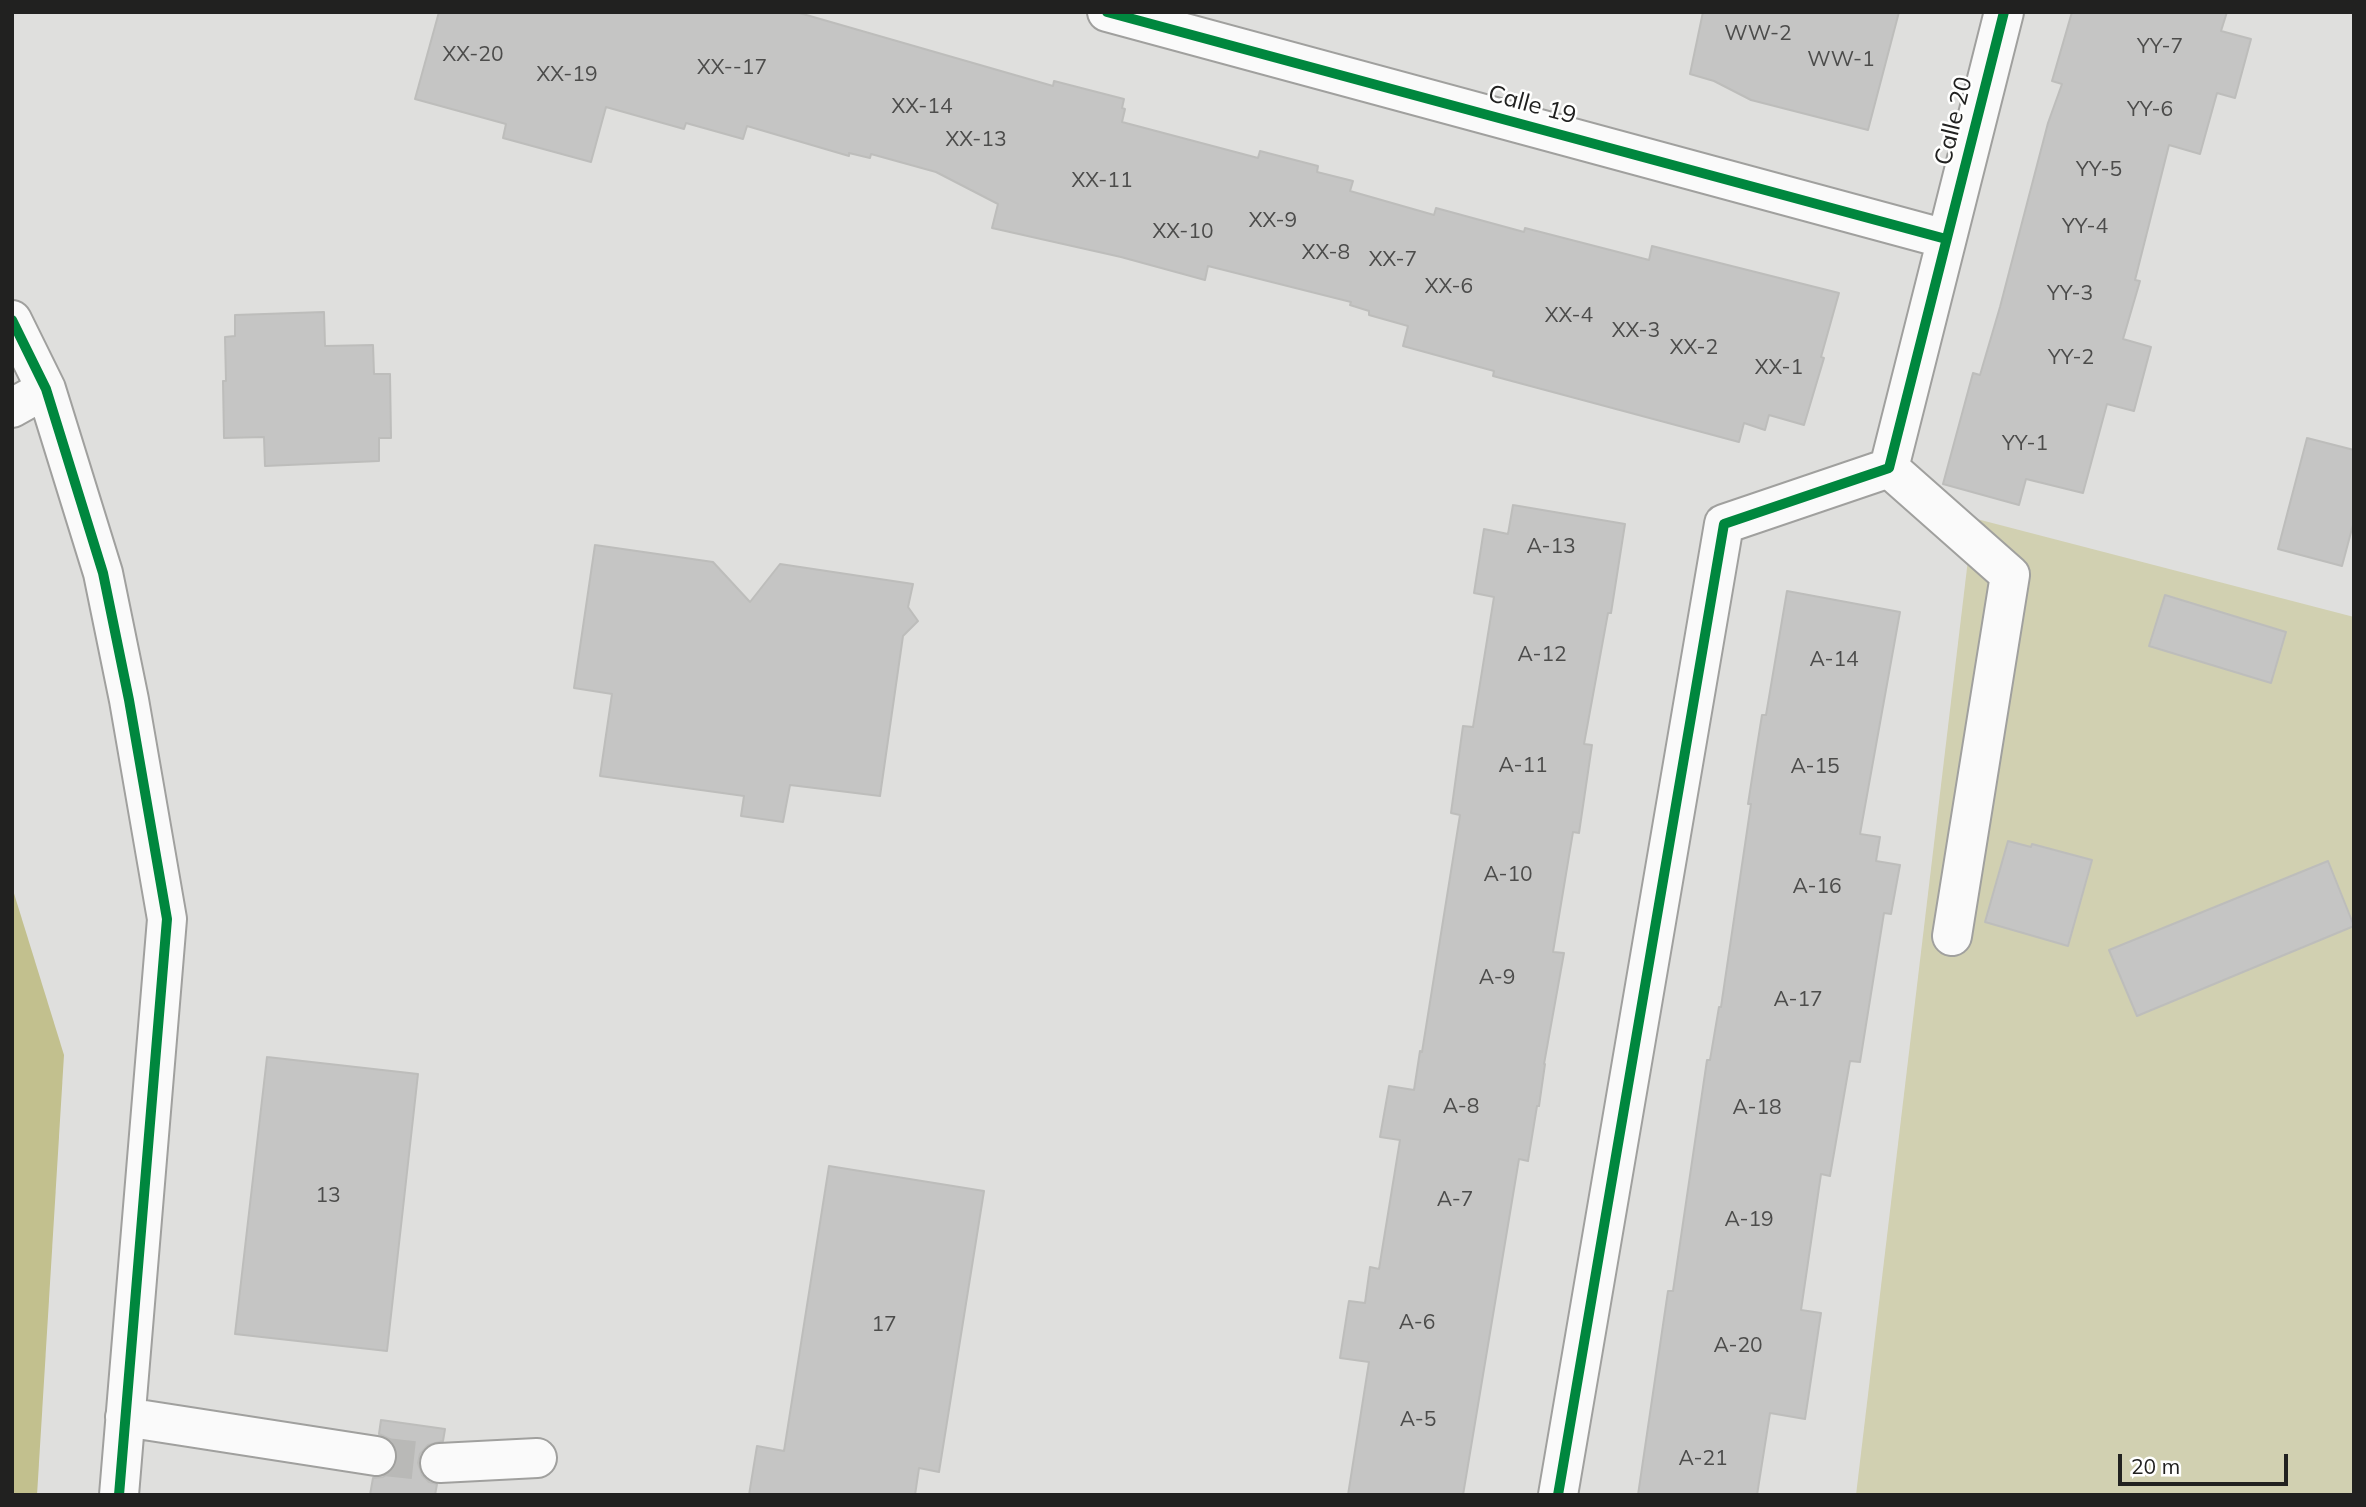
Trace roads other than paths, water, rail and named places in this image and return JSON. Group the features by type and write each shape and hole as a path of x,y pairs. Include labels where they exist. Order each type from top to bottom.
{"street":[{"name":"Calle 19","path":"1107,12 1945,239"},
{"name":"Calle 20","path":"1889,468 2004,12"},
{"path":"12,320 46,389 103,573 129,699 167,919 119,1495"},
{"path":"12,408 46,389"},
{"path":"1558,1495 1724,524 1889,468 2010,575 1952,936"},
{"path":"125,1417 376,1456"},
{"path":"440,1463 537,1458"}],"tunnel":[{"path":"376,1456 440,1463"}]}
